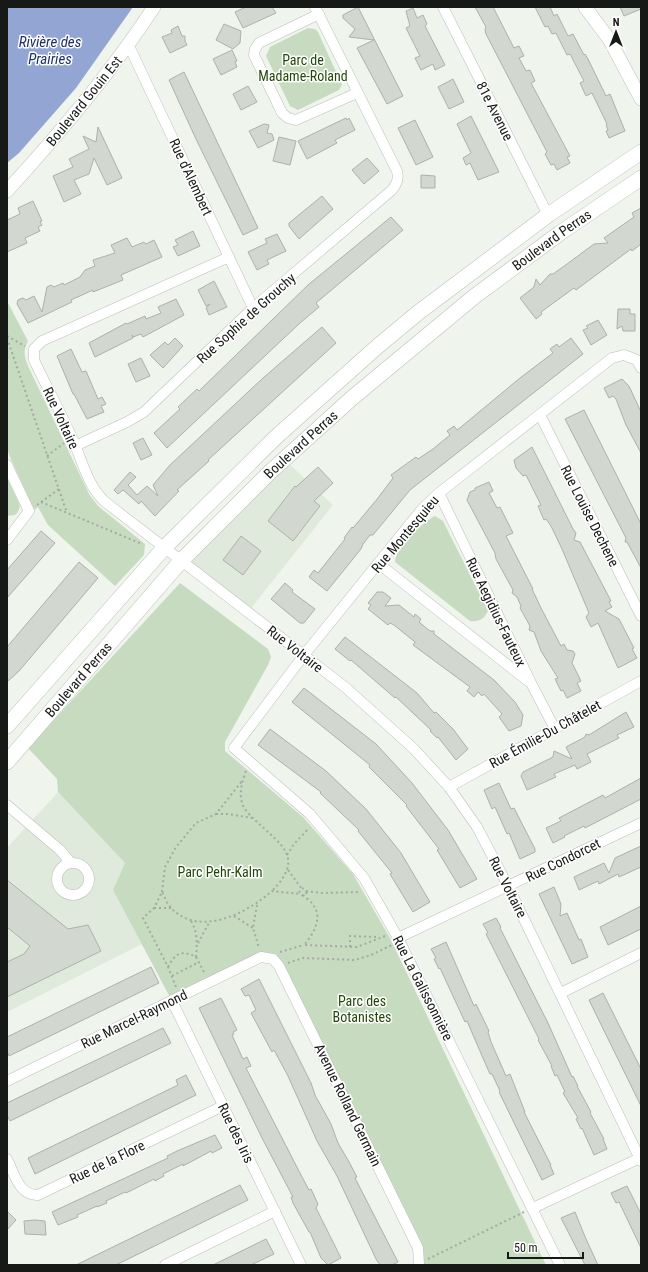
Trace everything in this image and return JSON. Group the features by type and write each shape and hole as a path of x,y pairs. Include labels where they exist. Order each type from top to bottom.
{"main road":[{"name":"Boulevard Perras","path":"7,726 164,548 276,437 378,346 462,279 548,215 641,152"},
{"name":"Boulevard Perras","path":"7,762 181,560 269,473 352,398 481,291 560,233 641,178"}],"street":[{"name":"Boulevard Gouin Est","path":"7,191 60,133 129,46 154,7"},
{"name":"81e Avenue","path":"443,7 548,215"},
{"path":"585,7 609,39 641,99"},
{"path":"317,11 357,93 296,120 288,118 282,113 254,55 255,48 259,43 317,11"},
{"name":"Rue d'Alembert","path":"129,46 253,308"},
{"name":"Rue Sophie de Grouchy","path":"73,442 127,422 144,412 253,308 392,190 398,177 397,171 357,93"},
{"path":"34,349 42,341 229,257"},
{"name":"Rue Voltaire","path":"34,349 34,360 73,442 81,465 97,494 164,548 304,655 380,718 449,787 477,827 508,886 640,1159"},
{"name":"Rue Montesquieu","path":"234,748 304,655 422,509 439,493 612,358 624,355 637,360 641,368"},
{"name":"Rue Louise Dechene","path":"540,415 641,616"},
{"path":"7,465 29,512 7,538"},
{"name":"Rue Aegidius-Fauteux","path":"439,493 531,684 555,729"},
{"path":"379,564 531,684"},
{"name":"Rue Émilie-Du Châtelet","path":"449,787 641,681"},
{"name":"Rue La Galissonnière","path":"234,748 316,821 364,878 399,939 560,1265"},
{"path":"7,805 60,850 71,864"},
{"name":"Rue Condorcet","path":"399,939 641,822"},
{"path":"560,993 641,953"},
{"path":"262,958 273,959 279,966"},
{"name":"Rue Marcel-Raymond","path":"7,1081 262,958"},
{"name":"Avenue Rolland Germain","path":"279,966 418,1248 419,1264"},
{"name":"Rue des Iris","path":"172,1001 301,1265"},
{"name":"Rue de la Flore","path":"7,1159 24,1192 30,1196 38,1195 223,1106"},
{"path":"533,1208 640,1159"},
{"path":"165,1265 275,1211"}],"path":[{"path":"7,337 34,349"},
{"path":"7,337 67,513"},
{"path":"47,456 73,442"},
{"path":"29,512 59,489"},
{"path":"41,502 145,545"},
{"path":"190,921 210,921 234,916 257,905 284,879 288,870 287,855 283,847 254,819 242,803 240,789 250,761"},
{"path":"216,814 242,781"},
{"path":"172,1001 176,985 168,966 142,918 154,908 162,892 165,867 176,847 196,823 216,814 228,814 254,819"},
{"path":"287,855 294,844 316,821"},
{"path":"288,870 306,891 321,893 372,892"},
{"path":"302,888 300,891 314,906 317,920 312,936 304,946"},
{"path":"272,891 306,894 306,891"},
{"path":"162,892 171,908 190,921 195,927 197,944 196,957"},
{"path":"257,905 253,928 262,958 304,946 358,947 380,937"},
{"path":"154,908 171,908"},
{"path":"234,916 253,928"},
{"path":"197,944 210,921"},
{"path":"350,947 350,936 385,936 399,939"},
{"path":"279,966 303,958 355,960 363,958 399,939"},
{"path":"168,966 174,956 186,952 196,957 210,983"},
{"path":"172,976 199,962"},
{"path":"419,1264 533,1208"}],"shaded area":[{"path":"285,460 333,505 248,612 188,566"},
{"path":"58,792 125,863 113,890 142,944 7,1012 7,848"}],"green space":[{"name":"Parc de Madame-Roland","path":"308,28 315,29 318,32 342,85 339,90 298,110 290,106 266,56 270,47"},
{"path":"7,301 28,341 25,347 25,353 28,366 89,494 98,506 145,544 144,555 115,586 48,525 38,507 34,510 9,455 7,446"},
{"path":"7,477 20,506 15,515 7,516"},
{"path":"435,516 443,521 488,611 483,618 479,620 470,621 395,562 396,556 410,536"},
{"name":"Parc Pehr-Kalm","path":"180,583 268,649 271,657 268,665 225,742 225,751 303,817 353,874 390,938 546,1265 419,1265 418,1248 279,966 261,958 172,1001 113,890 125,863 58,792 57,779 28,748"}],"water":[{"name":"Rivière des Prairies","path":"7,7 133,7 76,88 19,153 7,163"}],"building":[{"path":"246,7 272,7 276,13 243,28 235,12"},
{"path":"358,7 403,96 387,104 357,48 374,40 349,37 355,29 343,18 343,15"},
{"path":"475,7 493,7 514,48 519,46 524,56 519,58 526,71 530,70 535,81 531,83 570,156 567,157 570,163 557,170 554,164 551,165 545,154 547,152 486,34 486,27"},
{"path":"535,7 550,7 554,16 557,14 568,36 573,34 584,55 585,54 588,59 606,96 610,94 625,131 609,138 606,131 608,130 607,124 592,93 586,96 580,83 584,81 570,54 567,55 556,33 552,34 548,26 545,27"},
{"path":"620,7 641,7 641,9 624,16"},
{"path":"413,8 417,18 423,15 427,24 425,26 445,65 435,70 433,64 421,70 415,58 420,56 406,28 410,26 406,11"},
{"path":"224,24 241,31 240,43 233,49 216,40"},
{"path":"178,26 182,36 185,36 187,45 170,53 162,37 172,33 171,30"},
{"path":"232,50 237,61 235,62 237,67 221,75 213,59"},
{"path":"184,72 258,228 243,235 169,80"},
{"path":"453,79 464,102 449,109 438,87"},
{"path":"248,86 257,102 241,110 233,94"},
{"path":"471,116 499,172 478,180 470,163 466,165 463,158 471,153 457,124"},
{"path":"346,118 347,120 349,118 355,130 335,140 337,143 307,159 298,141"},
{"path":"415,120 433,157 416,165 398,128"},
{"path":"264,124 269,125 267,133 272,134 274,140 258,148 249,131"},
{"path":"98,127 122,178 107,185 94,158 89,174 74,180 81,194 64,202 53,176 73,167 69,159 89,149 83,136 96,142"},
{"path":"279,137 296,141 290,165 273,161"},
{"path":"367,158 379,171 364,184 352,170"},
{"path":"421,175 435,176 435,188 421,188"},
{"path":"322,196 333,209 299,239 289,226 289,223"},
{"path":"33,201 42,221 40,222 42,225 38,227 40,231 25,238 27,243 7,252 7,220 20,214 18,208"},
{"path":"641,208 641,244 632,251 631,249 576,290 574,288 541,312 542,314 536,319 520,298 534,287 536,279 540,285 550,274 553,274 594,244 608,243 604,238 634,217 632,213"},
{"path":"391,217 403,230 316,303 319,307 167,448 154,433 180,409 178,407 197,389 199,391 308,285"},
{"path":"193,231 200,246 178,256 173,247 178,245 175,240"},
{"path":"277,234 286,251 267,260 269,264 257,270 248,252 267,243 265,239"},
{"path":"127,238 132,247 144,242 146,244 154,240 162,257 121,275 123,280 93,292 93,290 28,323 17,304 18,300 23,298 26,300 34,296 42,312 47,287 51,285 54,287 63,283 64,285 80,277 85,270 95,266 93,260 115,253 111,245"},
{"path":"214,281 227,307 209,315 206,308 210,304 206,306 198,290"},
{"path":"176,299 184,315 143,337 141,334 133,337 132,335 133,338 95,357 89,343 126,323 127,324 145,316 146,319 161,313 158,307"},
{"path":"618,309 630,309 630,314 635,314 635,331 623,331 622,326 617,329"},
{"path":"598,320 607,335 591,345 583,330 588,328 586,326"},
{"path":"322,327 336,343 208,460 209,461 177,490 179,491 155,516 141,501 139,504 123,490 118,494 114,490 130,472 136,477 128,485 137,495 147,486 158,496 153,485 170,465 263,378"},
{"path":"175,338 183,346 163,368 150,355 165,342 168,345"},
{"path":"571,338 583,354 410,490 373,535 370,535 361,549 327,591 309,577 314,570 318,573 345,539 344,538 352,527 353,528 393,478 391,475 416,457 418,459 433,449 450,435 447,431 454,426 457,430 461,427 520,378 553,353 550,349 557,344 559,347"},
{"path":"71,349 82,372 86,371 98,399 102,397 106,404 101,406 104,412 87,419 73,394 57,356"},
{"path":"141,358 150,376 136,382 128,364"},
{"path":"622,379 629,386 641,412 641,453 626,425 616,399 613,396 609,398 604,388"},
{"path":"584,410 641,524 641,568 627,542 625,542 626,538 565,419"},
{"path":"143,438 152,455 141,460 133,443"},
{"path":"532,447 576,533 574,540 580,542 611,601 609,602 612,607 605,611 619,619 634,648 632,649 637,658 618,668 598,623 591,627 586,617 589,613 562,549 551,526 546,519 544,520 538,506 541,505 526,475 523,476 516,468 514,460"},
{"path":"318,467 333,483 314,501 320,506 293,541 268,521 295,486 296,487"},
{"path":"489,482 493,491 489,493 497,508 500,507 513,533 506,536 542,610 561,646 564,644 567,650 573,651 575,654 572,663 581,681 577,683 581,691 567,698 563,690 561,691 555,679 558,678 541,651 534,632 529,630 530,626 520,608 521,606 517,597 512,593 513,590 467,500 470,492 475,490 475,488"},
{"path":"41,531 55,543 7,598 7,570"},
{"path":"241,536 261,551 243,575 223,560"},
{"path":"79,562 98,578 19,671 7,682 7,647"},
{"path":"285,583 293,590 292,592 315,609 304,623 300,623 271,599"},
{"path":"377,592 383,592 391,598 385,606 399,605 414,617 415,614 421,619 419,622 430,631 434,631 434,634 494,680 515,702 523,715 521,726 509,731 499,717 502,714 484,694 482,696 478,692 474,697 467,691 470,687 413,645 415,642 394,625 390,623 388,625 368,609 371,605 368,603"},
{"path":"345,637 417,693 434,713 436,712 453,729 468,749 456,760 438,737 437,738 430,731 431,730 396,697 395,698 351,660 350,661 335,649"},
{"path":"304,688 376,744 412,783 448,830 477,879 460,888 437,850 439,849 406,806 407,805 369,767 370,765 292,702"},
{"path":"626,712 634,727 617,735 619,738 587,754 591,762 577,769 575,765 554,774 556,777 527,790 521,776 523,772 553,757 554,751 572,759 566,747 585,737 586,734 589,735"},
{"path":"270,729 326,771 366,809 401,853 430,902 413,912 390,874 392,873 358,831 359,830 320,793 321,792 258,745"},
{"path":"641,778 641,799 585,828 584,826 564,836 565,837 553,843 546,828 561,821 559,818 603,795 605,798"},
{"path":"499,783 511,809 514,808 535,849 535,852 520,859 509,833 507,834 495,807 492,809 484,790"},
{"path":"641,846 641,867 619,877 618,874 599,884 598,881 579,890 574,877 604,863 609,873 615,858"},
{"path":"7,880 68,929 88,925 101,951 7,997 7,962 24,954 30,946 7,927"},
{"path":"554,887 561,904 560,916 567,913 579,940 581,939 588,957 572,964 539,894"},
{"path":"641,906 641,929 608,945 600,927"},
{"path":"496,918 548,1023 572,1077 573,1076 604,1139 607,1149 594,1155 582,1128 581,1129 576,1119 578,1118 563,1093 565,1092 557,1075 555,1076 552,1066 538,1040 539,1039 486,934 488,933 483,924"},
{"path":"446,942 474,1006 476,1004 489,1031 491,1042 506,1076 510,1074 524,1112 551,1165 554,1174 542,1180 499,1092 500,1091 492,1074 490,1074 467,1021 465,1022 440,968 439,969 434,959 436,958 431,949"},
{"path":"151,967 159,983 9,1056 7,1051 7,1037"},
{"path":"259,979 311,1083 315,1095 331,1124 338,1143 357,1177 355,1178 398,1262 392,1265 380,1265 376,1259 337,1176 317,1141 288,1076 274,1050 272,1052 251,1013 256,1010 249,995 245,996 241,989"},
{"path":"603,993 641,1069 641,1106 589,1000"},
{"path":"221,998 237,1030 233,1032 234,1034 232,1035 243,1059 247,1057 251,1066 246,1068 309,1190 311,1189 318,1204 316,1208 341,1258 328,1265 321,1258 310,1232 293,1203 291,1197 293,1197 262,1138 199,1008"},
{"path":"163,1028 171,1043 10,1121 7,1115 7,1103"},
{"path":"186,1075 196,1095 35,1174 28,1158 178,1085 176,1080"},
{"path":"215,1135 222,1148 212,1153 211,1151 183,1166 183,1164 163,1174 164,1176 155,1181 154,1179 126,1193 125,1192 106,1201 107,1203 97,1206 77,1215 78,1217 58,1225 52,1212 168,1158 167,1156 177,1151"},
{"path":"240,1185 248,1200 116,1265 76,1265"},
{"path":"627,1186 641,1214 641,1248 619,1202 616,1203 611,1193"},
{"path":"7,1211 16,1220 7,1230"},
{"path":"575,1212 598,1265 585,1265 561,1218"},
{"path":"24,1221 45,1221 46,1235 25,1234"},
{"path":"266,1239 274,1254 251,1265 213,1265"}],"park label":[{"name":"Parc des Botanistes","path":"362,1010"}]}
